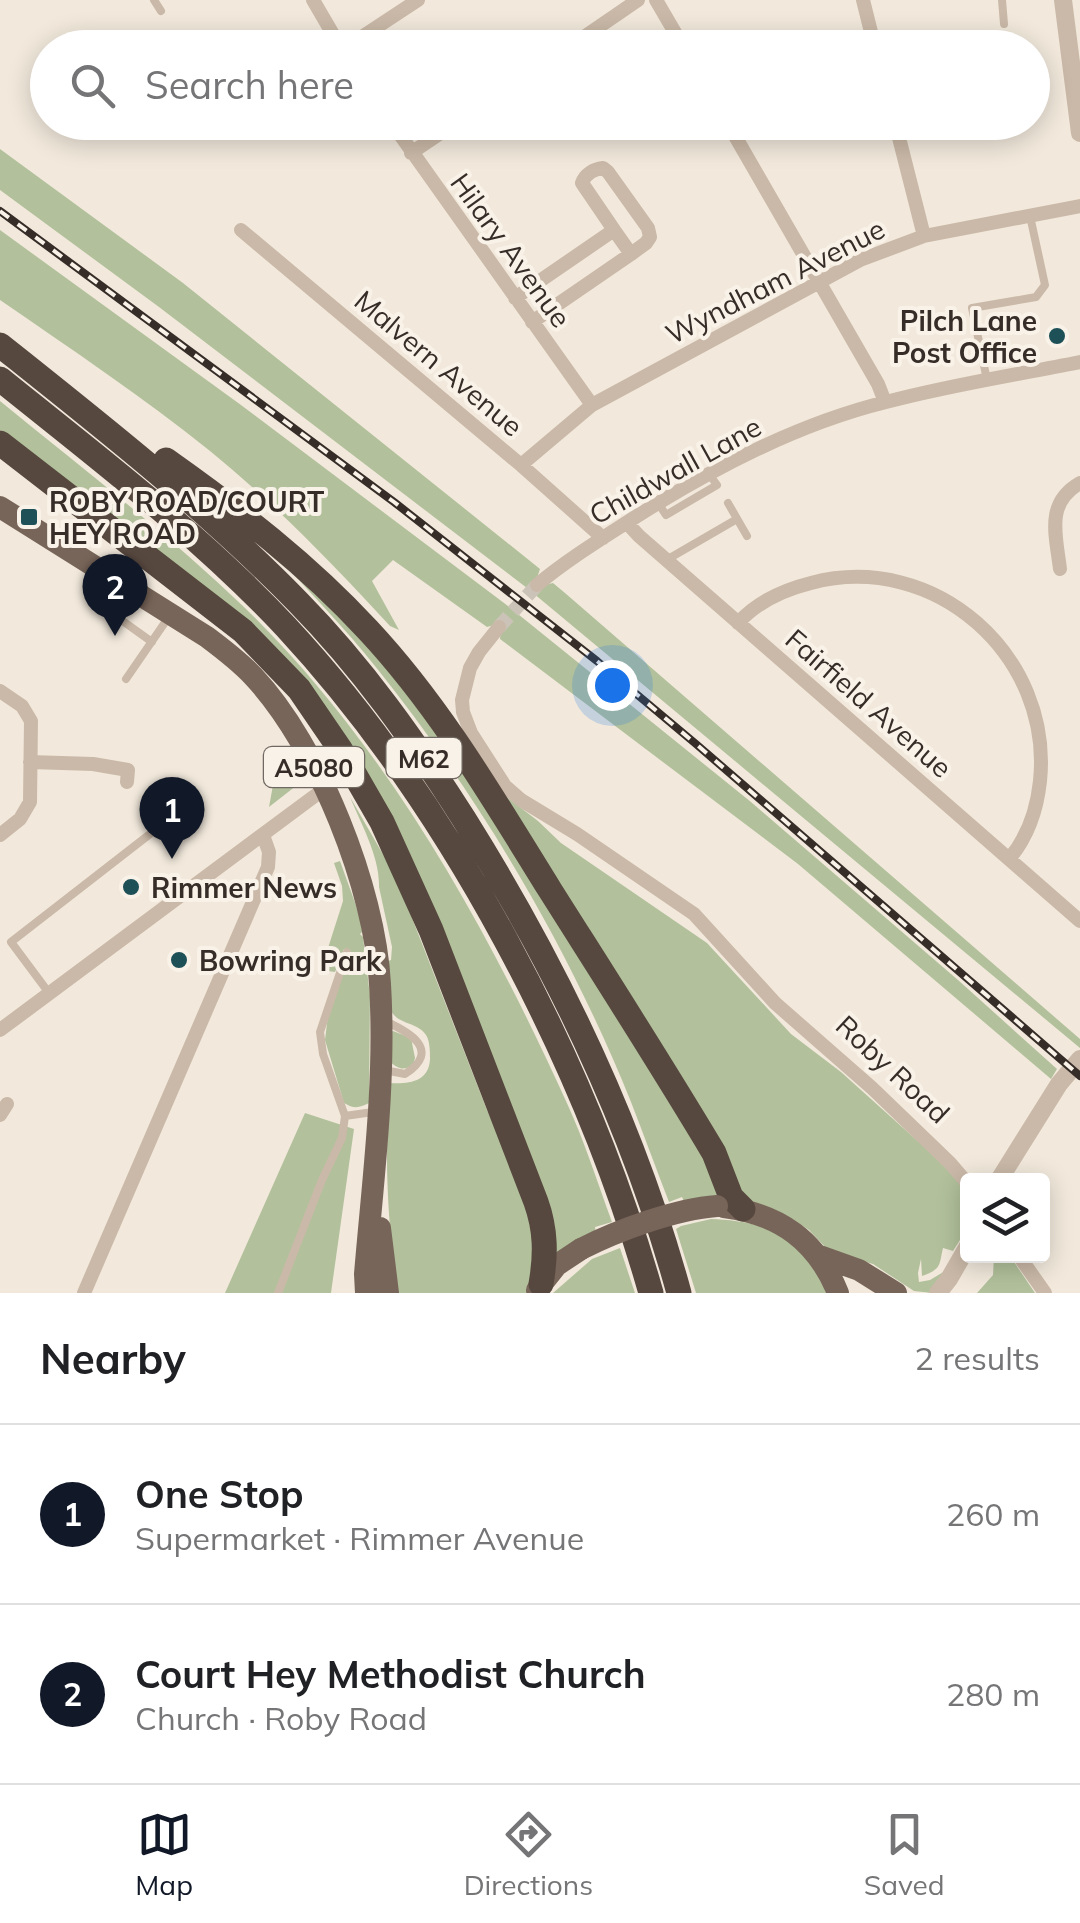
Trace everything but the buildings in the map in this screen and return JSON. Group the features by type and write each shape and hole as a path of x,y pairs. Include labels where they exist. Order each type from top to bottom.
{"highway":[{"path":"0,342 222,499 273,540 328,588 406,674 503,814 714,1153 731,1197 744,1210"},
{"name":"M62","path":"0,342 145,460 301,604 373,687 433,770 539,944 584,1038 629,1143 679,1293"},
{"name":"M62","path":"0,379 126,480 220,562 286,627 352,706 414,790 467,873 561,1052 601,1146 651,1293"},
{"path":"0,443 243,631 299,689 340,749 382,822 431,930 536,1202 545,1233 544,1266 538,1289"}],"main road":[{"name":"A5080","path":"0,507 229,654 255,678 291,728 324,789 364,894 380,981 382,1070 364,1274 366,1293"},
{"name":"A5080","path":"374,1170 388,1293"},
{"path":"538,1289 581,1248 682,1212 717,1206 762,1214 783,1224 817,1255 838,1293"},
{"path":"817,1255 858,1270 896,1293"}],"street":[{"path":"313,0 332,30"},
{"path":"371,30 418,0"},
{"path":"594,30 638,0"},
{"path":"656,0 674,30"},
{"path":"863,0 871,30"},
{"path":"1063,0 1073,32 1080,134"},
{"name":"Hilary Avenue","path":"403,140 592,404"},
{"path":"412,153 431,140"},
{"path":"737,140 885,402"},
{"path":"900,140 924,236"},
{"path":"532,322 631,254 650,237 648,228 608,172 596,168 582,182 631,254"},
{"name":"Wyndham Avenue","path":"521,464 592,404 860,260 924,236 1080,206"},
{"name":"Malvern Avenue","path":"241,230 521,464 603,538"},
{"path":"514,298 614,230"},
{"name":"Childwall Lane","path":"536,586 557,568 658,503 785,438 885,402 1080,362"},
{"path":"1060,569 1055,516 1064,496 1080,484"},
{"name":"Fairfield Avenue","path":"627,523 1080,921"},
{"path":"738,623 755,607 788,589 821,580 855,577 914,586 972,618 1004,650 1020,675 1038,731 1041,770 1035,809 1023,840 1010,858"},
{"name":"Roby Road","path":"499,627 470,668 462,700 471,733 499,779 521,800 694,914 774,1003 872,1088 960,1174"},
{"path":"0,691 22,706 32,721 30,802 0,836"},
{"path":"30,762 94,764 128,770 127,782"},
{"path":"0,1030 324,789"},
{"path":"84,1293 268,866 269,852 263,835"},
{"path":"1002,1173 1052,1094 1080,1059"},
{"path":"938,1293 960,1262"},
{"path":"955,1293 963,1263"},
{"path":"1024,1263 1044,1293"}],"lane":[{"path":"154,0 161,11"},
{"path":"1002,0 1004,24"},
{"path":"987,380 972,308 1036,296 1045,285 1030,216"},
{"path":"728,503 747,536"},
{"path":"666,560 738,519"},
{"path":"121,619 138,594"},
{"path":"92,599 152,642"},
{"path":"126,679 170,614"},
{"path":"50,993 11,942 159,827"},
{"path":"278,1293 342,1138 345,1116 323,1054 320,1032 347,952"},
{"path":"381,1019 413,1035 420,1047 420,1060 405,1074 382,1070"},
{"path":"345,1116 378,1112"}],"green space":[{"path":"0,149 183,283 540,569 537,578 544,585 553,583 565,593 1080,1039 1080,1048 527,588 0,190"},
{"path":"0,230 508,606 751,802 1057,1069 1051,1079 798,864 500,639 501,629 487,627 393,560 372,581 399,630 390,626 258,492 210,451 0,300"},
{"path":"0,401 215,580 295,660 342,717 428,839 501,968 573,1116 612,1222 595,1227 596,1233 556,1259 554,1220 414,876 377,799 198,583 0,430"},
{"path":"263,540 406,685 713,1161 727,1199 685,1204 682,1197 669,1202 631,1102 580,988 488,824 379,671"},
{"path":"277,763 301,782 269,807"},
{"path":"496,784 561,843 707,943 791,1034 841,1072 951,1171 960,1182 960,1240 953,1251 943,1248 936,1269 922,1276 921,1259 919,1282 945,1271 932,1293 914,1291 873,1264 830,1252 791,1218 740,1192"},
{"path":"350,797 396,877 487,1110 536,1216 529,1293 398,1293 388,1188 390,1083 422,1077 429,1067 430,1047 422,1031 396,1017 390,1008 388,961 392,947 376,864"},
{"path":"340,861 363,931 360,934 370,996 369,1103 356,1107 344,1103 325,1040 328,1015 351,951 344,949 335,972 321,970 343,901 334,863"},
{"path":"393,1031 411,1038 415,1058 410,1067 401,1068 390,1062"},
{"path":"305,1113 354,1129 331,1293 225,1293"},
{"path":"711,1219 772,1230 793,1242 830,1293 696,1293 676,1229"},
{"path":"620,1248 635,1293 553,1293 592,1259"},
{"path":"994,1263 1015,1263 1035,1293 977,1293 993,1275"}],"tunnel":[{"path":"499,627 537,585"}],"railway":[{"path":"0,211 394,502 597,661 1080,1076"}],"place":[{"name":"Pilch Lane Post Office","path":"1057,336"},
{"name":"ROBY ROAD/COURT HEY ROAD","path":"29,517"},
{"name":"Court Hey Methodist Church","path":"115,636"},
{"name":"One Stop","path":"172,859"},
{"name":"Rimmer News","path":"131,887"},
{"name":"Bowring Park","path":"179,960"}]}
